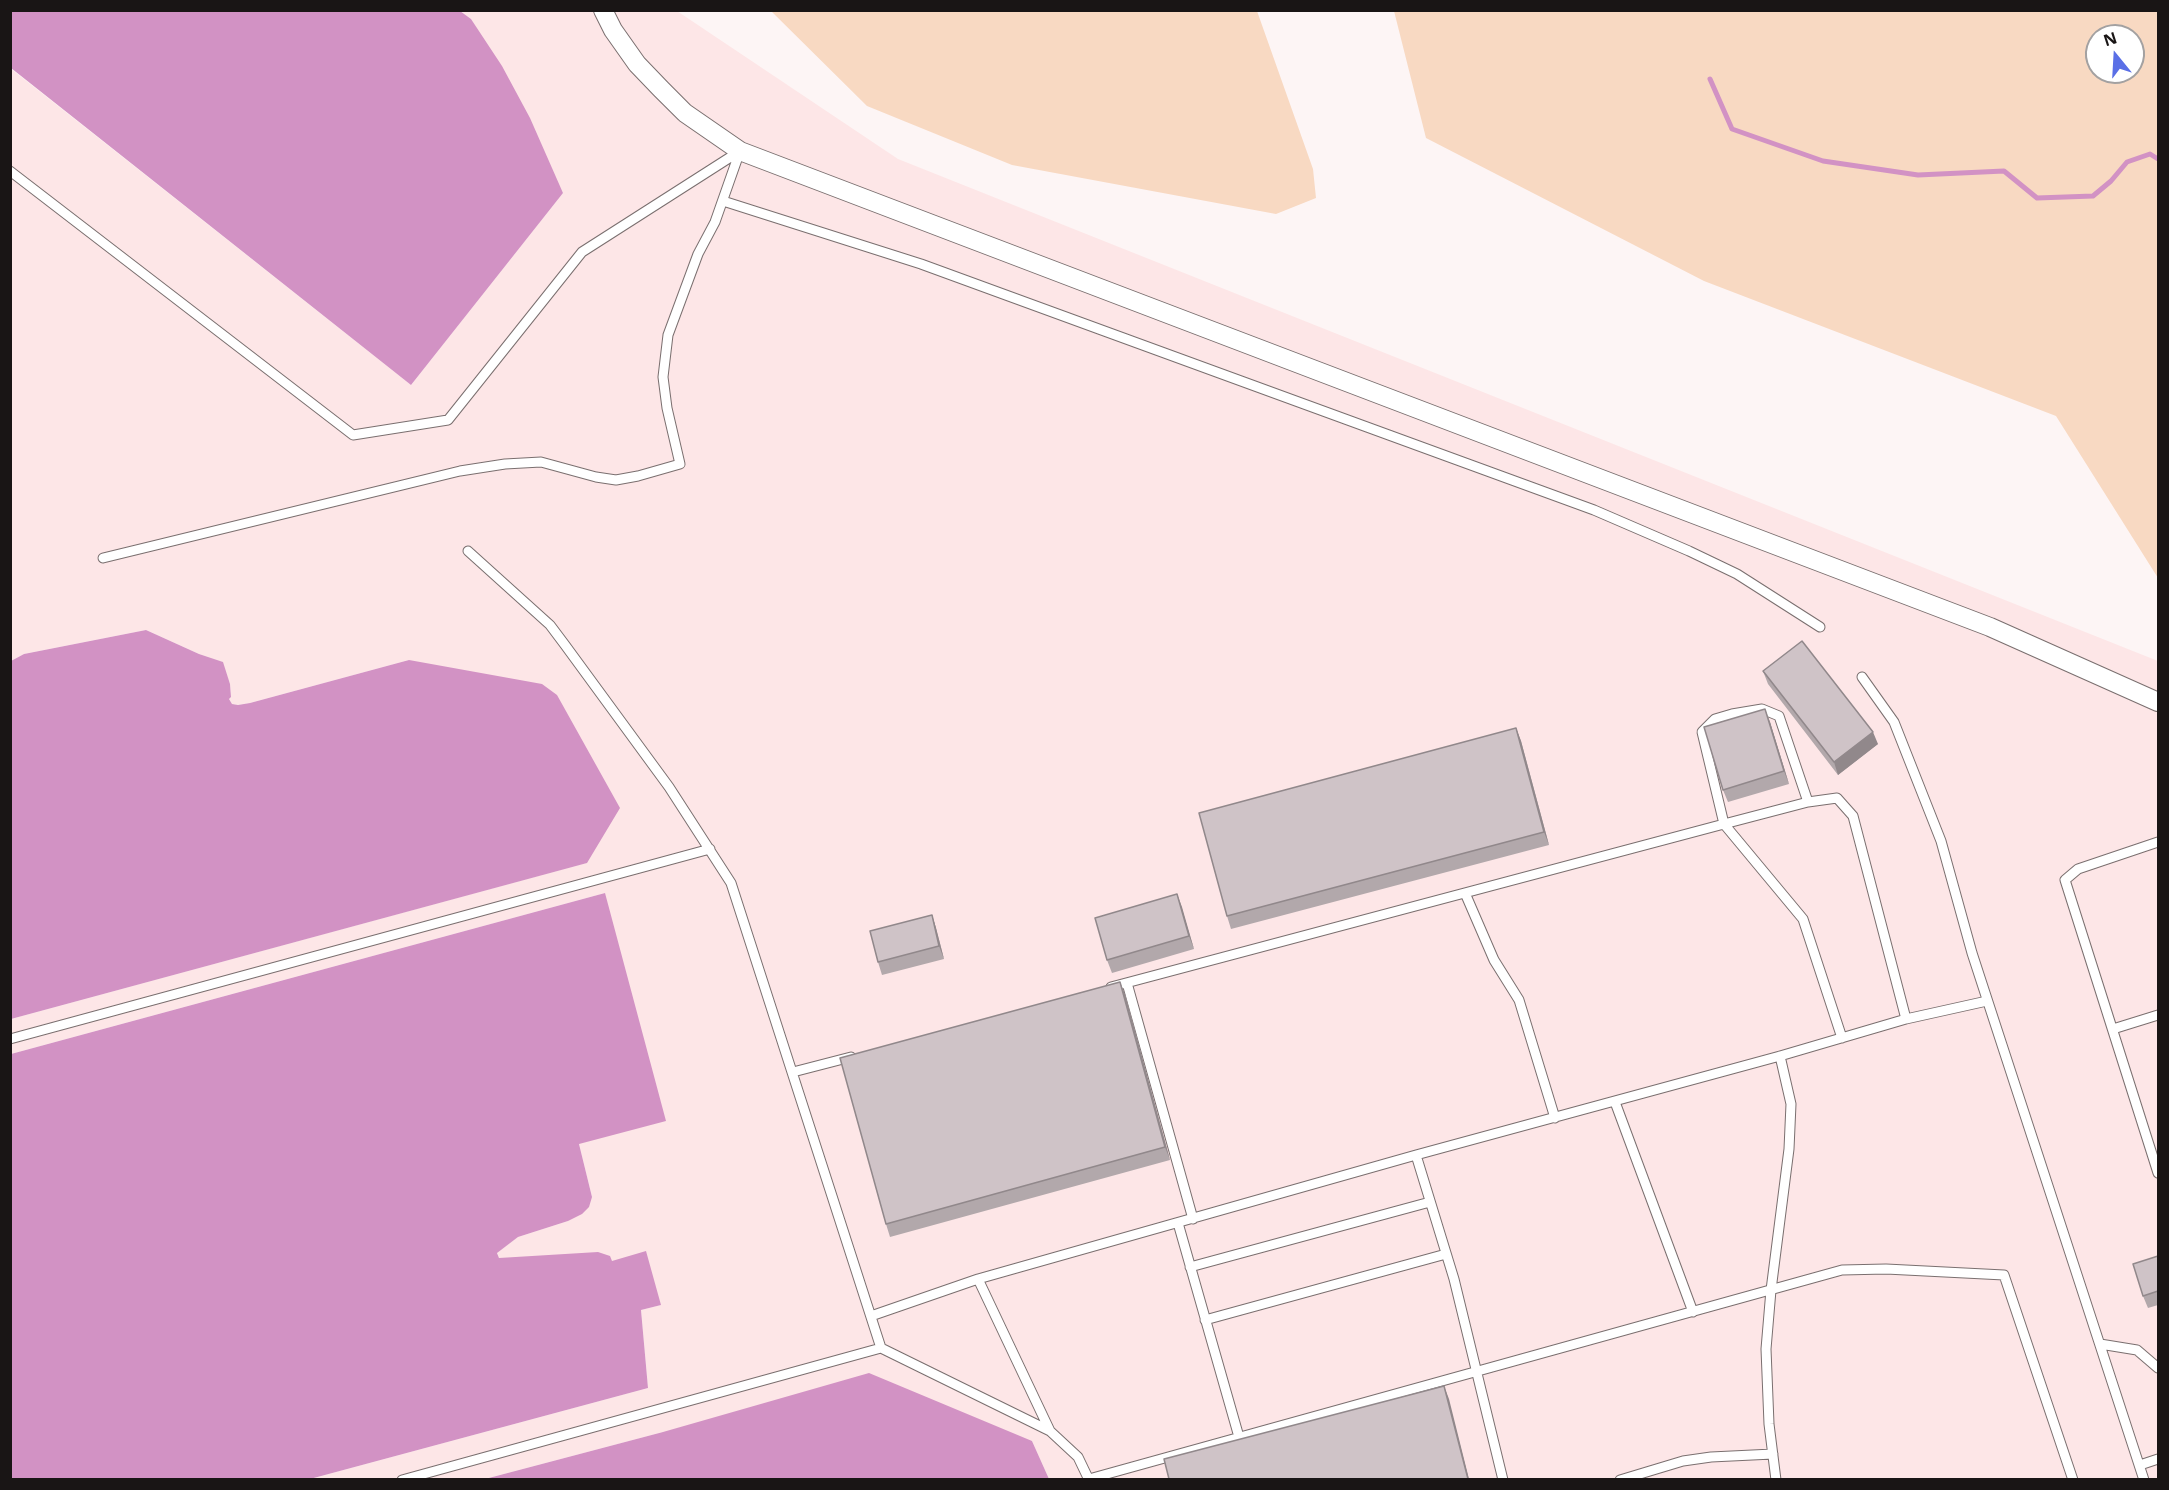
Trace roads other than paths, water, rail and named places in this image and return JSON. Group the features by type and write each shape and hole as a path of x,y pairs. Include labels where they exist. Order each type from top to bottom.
{"street":[{"path":"603,10 613,30 637,64 661,89 685,113 740,151 1979,623 2158,702"}],"lane":[{"path":"10,171 353,435 448,420 582,252 740,151"},
{"path":"103,558 459,471 505,464 541,462 616,480 680,464 663,377 668,335 698,254 715,222 740,151"},
{"path":"723,201 921,264 1594,510 1737,574 1820,627"},
{"path":"468,551 555,632 669,787 731,883 881,1348"},
{"path":"1862,677 1894,722 1941,841 1987,1001 2144,1479"},
{"path":"1808,802 1779,716 1762,709 1732,714 1715,719 1702,732 1724,824 1803,919 1842,1038"},
{"path":"1104,989 1808,802 1837,798 1853,816 1906,1019"},
{"path":"2158,842 2078,869 2065,880 2158,1173"},
{"path":"10,1039 710,849"},
{"path":"1465,893 1494,960 1519,1000 1555,1118"},
{"path":"1126,983 1193,1219"},
{"path":"871,1316 978,1279 1416,1155 1615,1102 1906,1019 1987,1001"},
{"path":"2113,1029 2158,1015"},
{"path":"793,1072 863,1053"},
{"path":"1776,1479 1769,1424 1766,1350 1771,1290 1789,1149 1791,1104 1780,1056"},
{"path":"1615,1102 1693,1312"},
{"path":"1416,1155 1478,1371 1503,1479"},
{"path":"1190,1267 1430,1202"},
{"path":"1178,1223 1239,1437"},
{"path":"1205,1320 1446,1254"},
{"path":"402,1479 881,1348 1050,1431 1078,1457 1089,1479 1842,1270 1886,1269 2004,1275 2073,1479"},
{"path":"978,1279 1050,1431"},
{"path":"2100,1344 2137,1350 2158,1368"},
{"path":"1620,1479 1683,1461 1711,1456 1773,1454"},
{"path":"2140,1465 2158,1460"}],"waterway":[{"path":"1710,79 1732,129 1823,161 1918,175 2004,171 2037,198 2093,196 2111,181 2127,162 2150,154 2158,159"}]}
